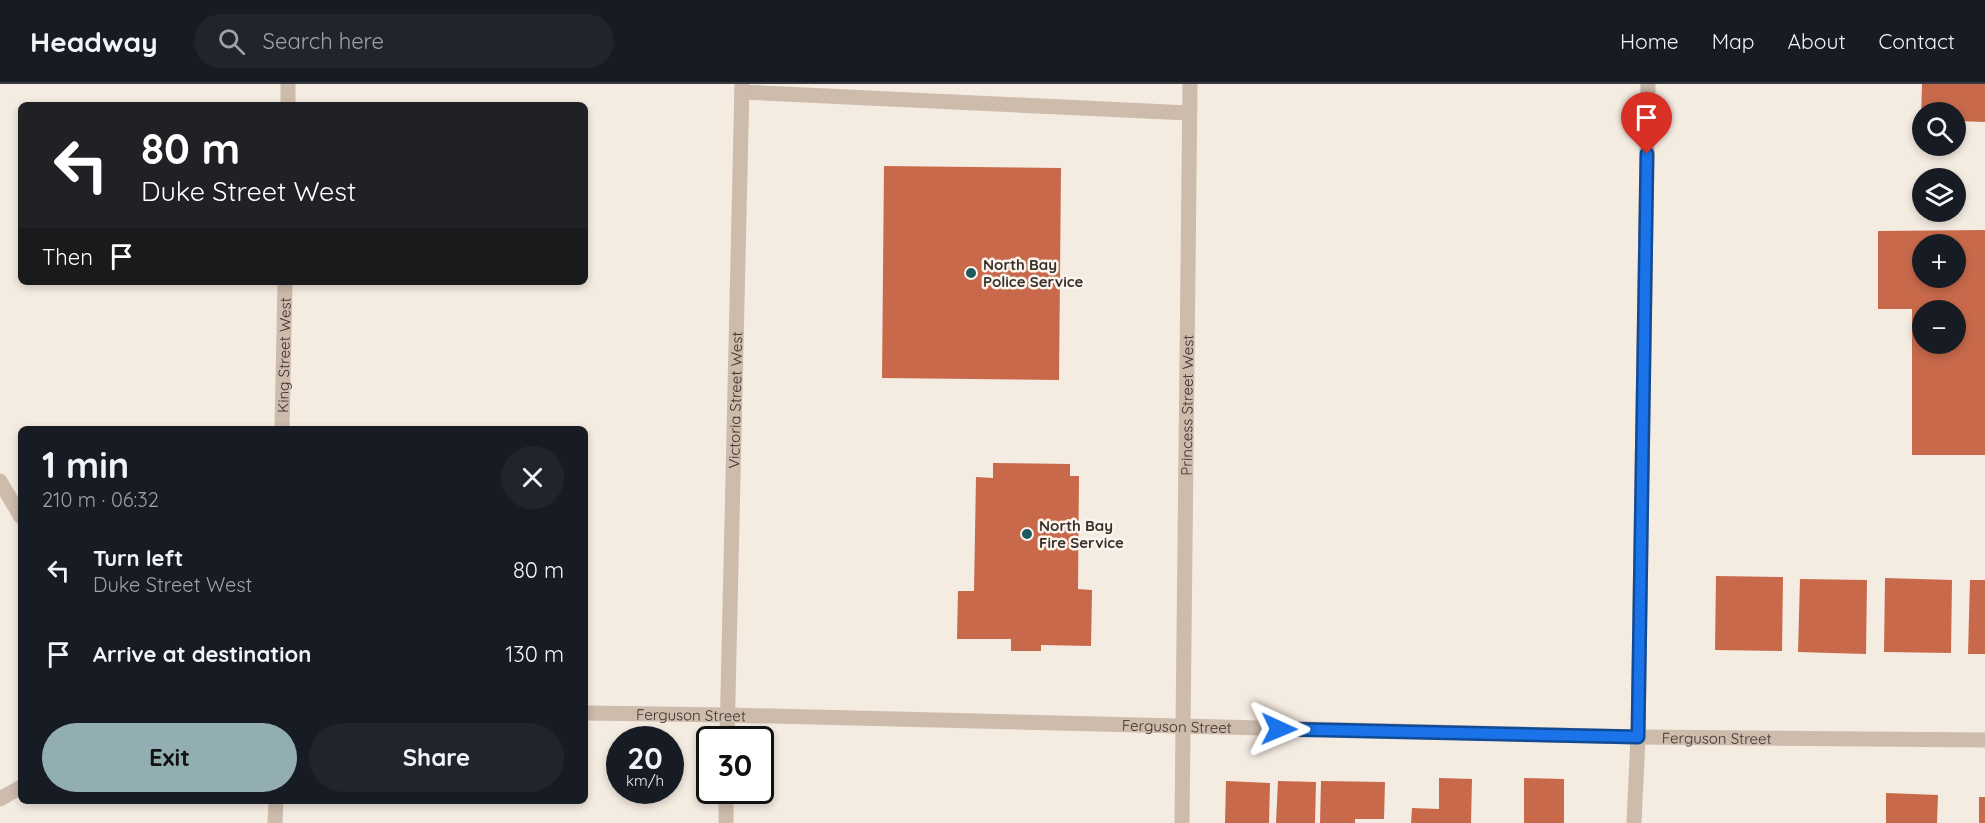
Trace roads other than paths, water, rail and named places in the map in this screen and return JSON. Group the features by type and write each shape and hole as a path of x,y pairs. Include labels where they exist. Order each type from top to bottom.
{"street":[{"path":"288,84 288,102"},
{"name":"Princess Street West","path":"1182,823 1190,84"},
{"path":"1634,823 1638,737 1648,84"},
{"path":"742,88 1189,113"},
{"name":"Victoria Street West","path":"728,726 742,88"},
{"name":"King Street West","path":"282,426 285,285"},
{"path":"0,481 18,512"},
{"name":"Ferguson Street","path":"588,713 728,714 1638,737 1985,740"},
{"path":"0,800 18,789"},
{"path":"275,823 276,804"},
{"path":"726,804 726,823"}],"place":[{"name":"North Bay Police Service","path":"971,273"},
{"name":"North Bay Fire Service","path":"1027,534"}]}
